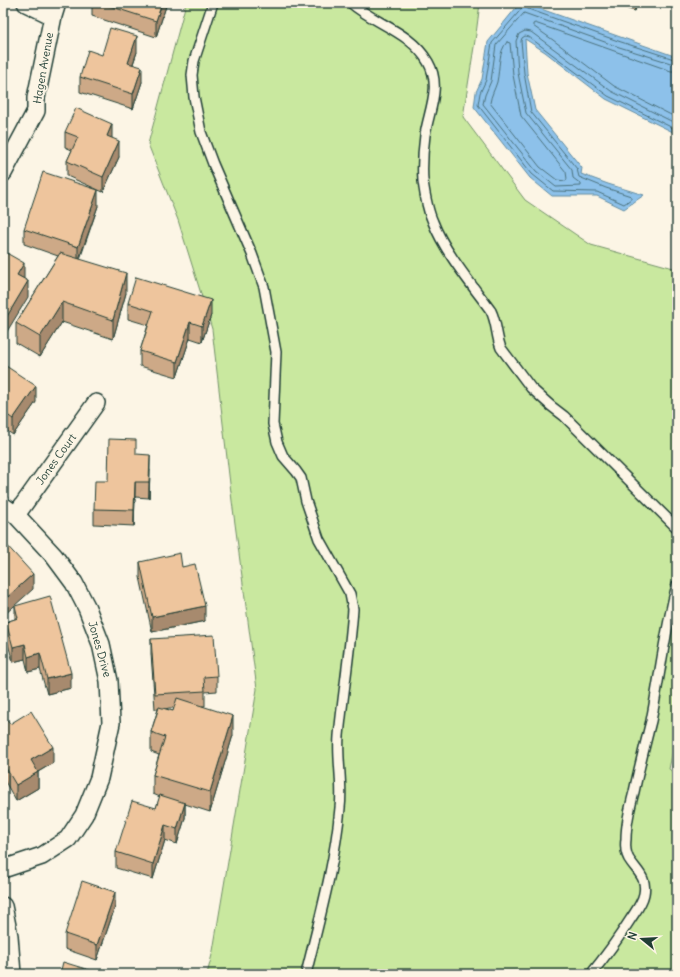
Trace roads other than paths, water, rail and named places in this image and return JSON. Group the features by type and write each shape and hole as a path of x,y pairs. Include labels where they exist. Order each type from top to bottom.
{"street":[{"path":"26,3 55,9"},
{"name":"Hagen Avenue","path":"3,173 36,112 36,98 55,9"},
{"name":"Jones Court","path":"9,510 96,403"},
{"name":"Jones Drive","path":"3,869 42,856 68,839 84,815 99,778 111,723 109,682 101,644 87,608 74,583 54,556 9,510"},
{"path":"3,906 9,936 12,974"}],"lane":[{"path":"213,3 194,61 192,75 194,97 201,132 210,159 252,254 264,287 276,352 273,424 276,442 283,456 300,478 319,539 350,594 353,610 339,737 341,794 340,814 326,891 306,974"},
{"path":"351,3 364,13 410,41 428,62 435,87 425,136 423,159 423,181 430,213 433,223 445,245 491,311 495,319 498,342 501,348 531,388 564,416 677,528"},
{"path":"591,974 613,947 641,903 644,895 645,887 643,880 640,873 631,862 625,849 626,838 632,801 654,704 677,585"}],"water":[{"path":"520,3 524,3 677,57 677,134 606,99 545,52 525,39 527,73 535,110 582,168 581,174 644,195 624,209 597,196 552,196 530,178 474,107 476,92 482,79 488,42"}]}
